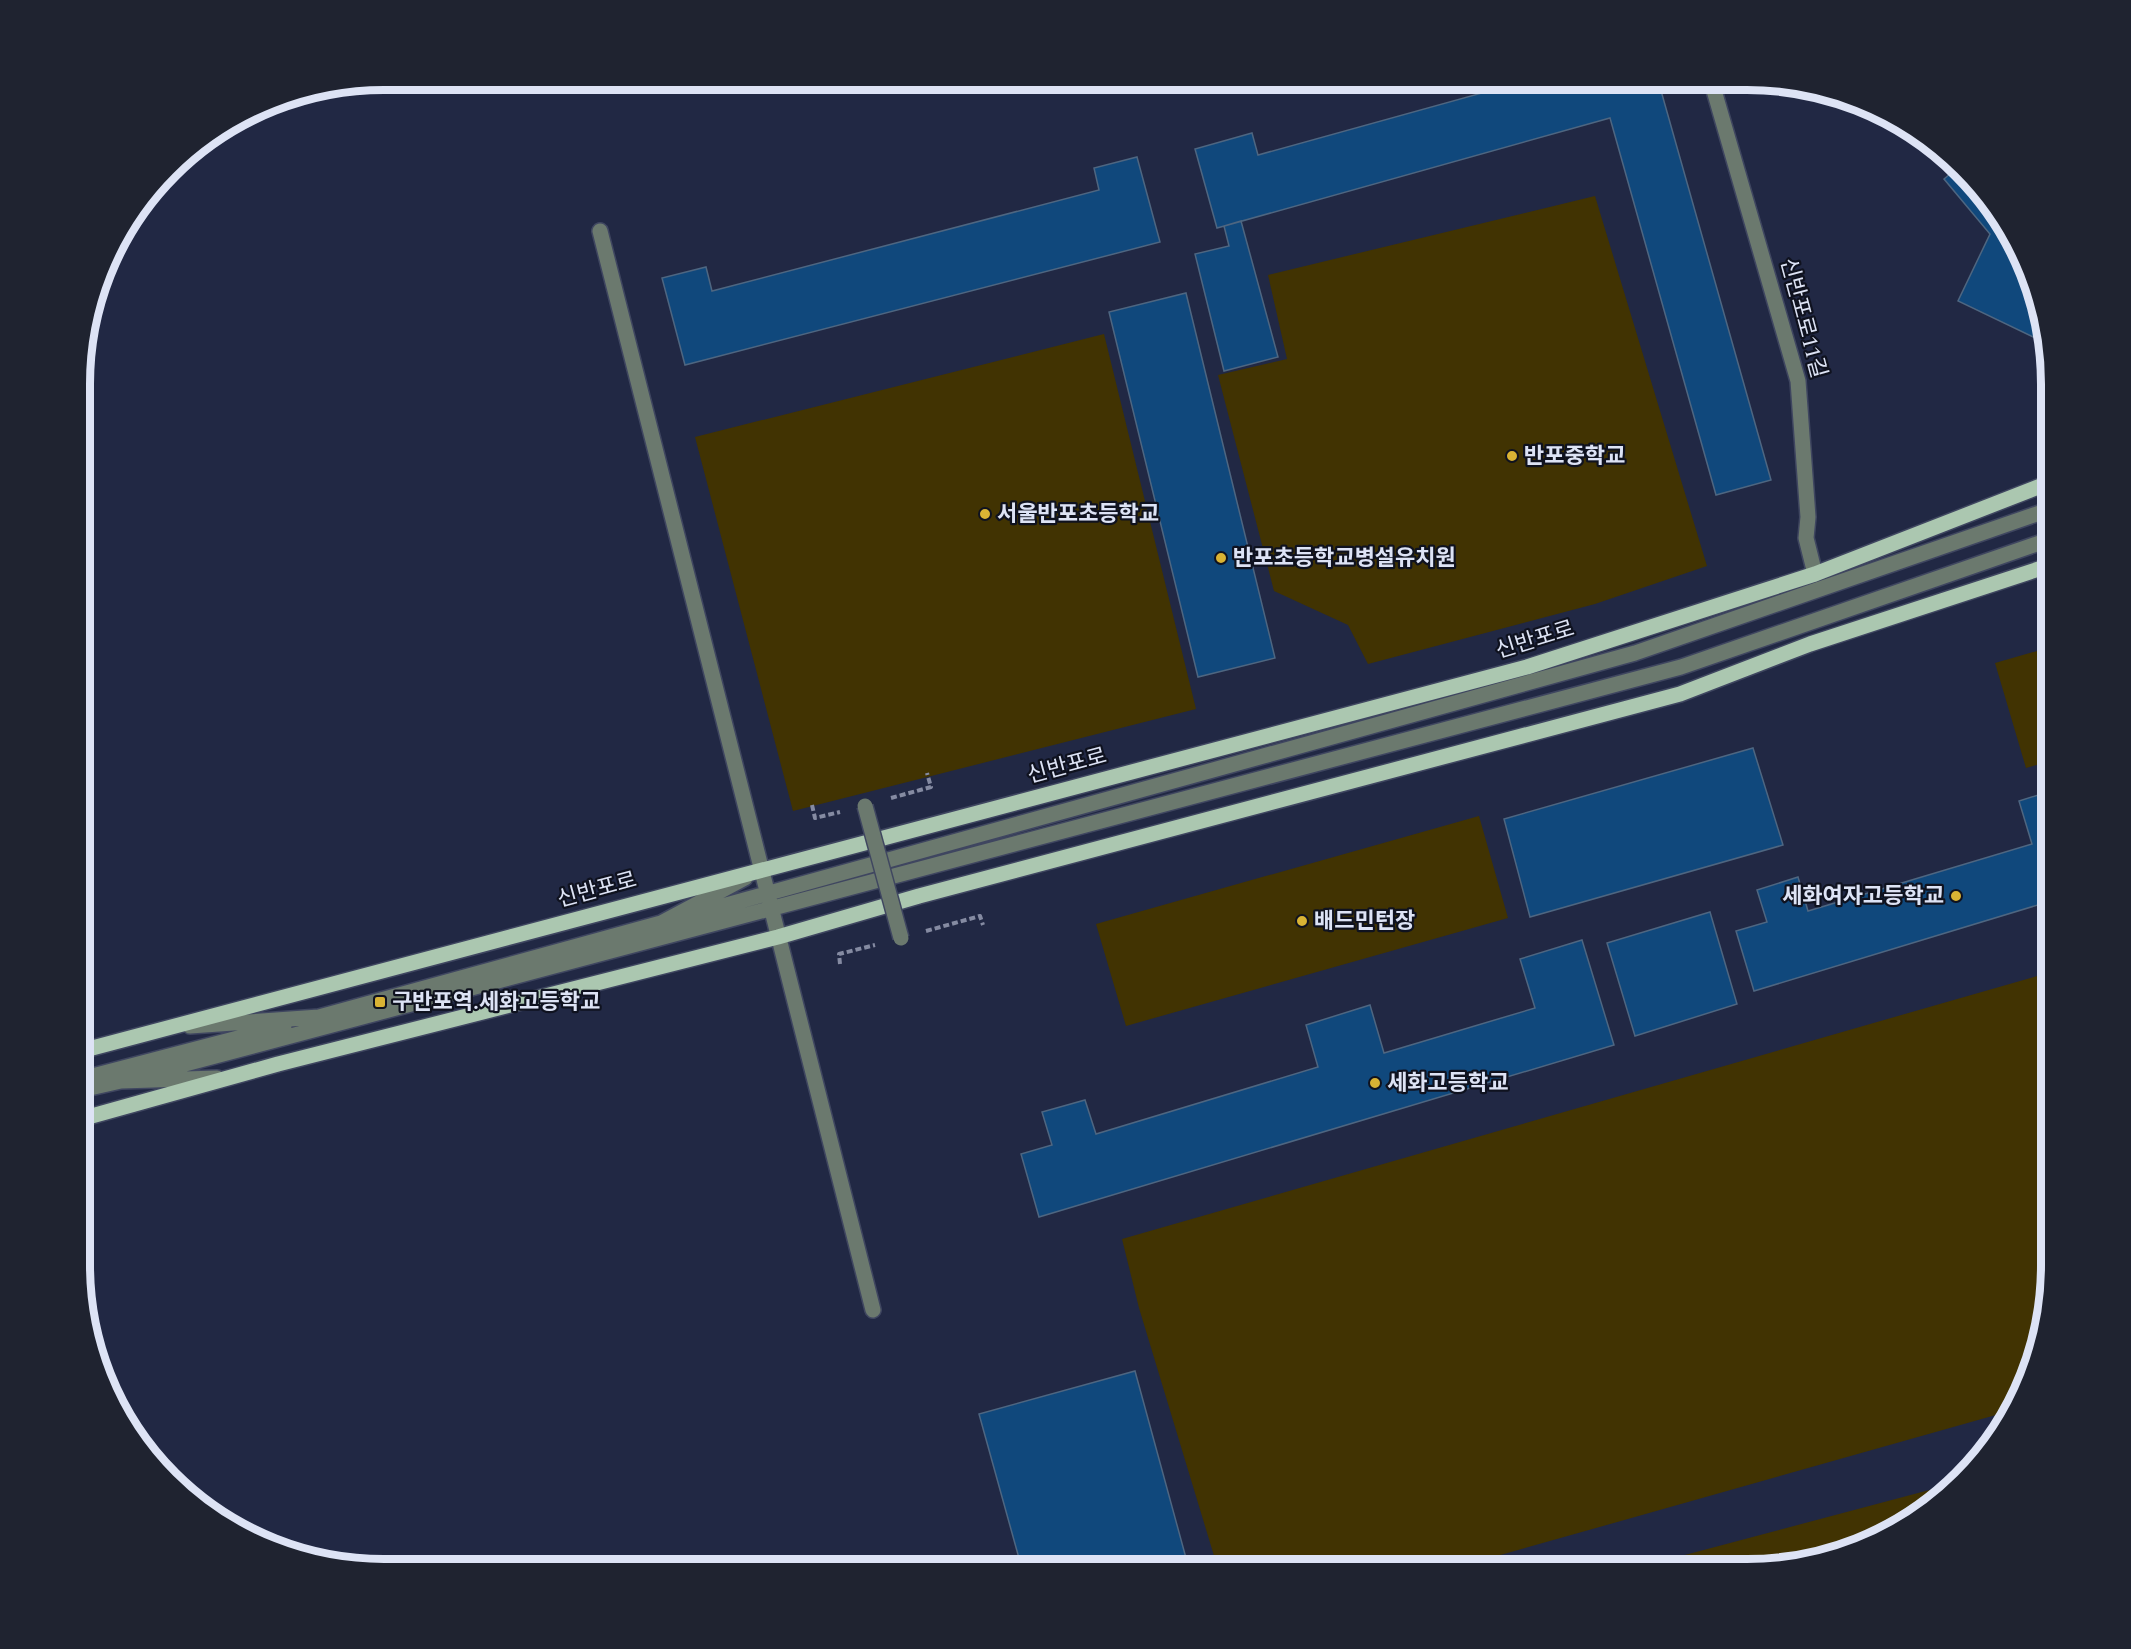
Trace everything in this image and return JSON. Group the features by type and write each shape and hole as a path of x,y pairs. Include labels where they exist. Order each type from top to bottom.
{"main road":[{"name":"신반포로","path":"90,1049 1527,667 1815,573 2041,486"},
{"path":"90,1116 228,1078 778,937 930,893 1680,694 1810,644 2041,568"}],"street":[{"name":"신반포로11길","path":"1714,90 1798,381 1808,517 1806,537 1815,573"},
{"path":"600,231 873,1310"},
{"path":"90,1077 319,1017 1635,654 2041,512"},
{"path":"90,1088 1681,667 2041,541"},
{"path":"865,806 901,938"},
{"path":"661,923 761,870"},
{"path":"170,1027 319,1017"},
{"path":"121,1081 228,1078"}],"path":[{"path":"865,806 931,786 927,773"},
{"path":"812,805 815,818"},
{"path":"840,964 839,954 980,916 983,925"}],"shaded area":[{"path":"1595,196 1707,566 1595,604 1368,664 1348,625 1274,591 1218,375 1287,359 1268,275"},
{"path":"1104,334 1196,709 793,811 695,437"},
{"path":"2041,650 2041,764 2026,768 1995,663"},
{"name":"배드민턴장","path":"1479,816 1508,918 1126,1026 1096,924"},
{"path":"2041,975 2040,1284 2031,1341 2019,1378 2001,1414 1486,1559 1215,1559 1139,1308 1122,1239"},
{"path":"1939,1487 1894,1520 1860,1537 1823,1549 1766,1558 1670,1559"}],"building":[{"path":"1493,90 1661,90 1771,480 1716,495 1610,118 1217,228 1195,149 1252,133 1258,155"},
{"path":"1137,157 1160,242 685,365 662,278 706,267 712,291 1099,190 1094,168"},
{"path":"1951,173 1955,176 1980,205 2002,237 2019,271 2031,308 2037,339 1958,301 1990,234 1944,179"},
{"path":"1241,221 1278,357 1224,371 1195,254 1229,246 1224,226"},
{"path":"1186,293 1275,658 1198,677 1109,312"},
{"path":"1753,748 1783,845 1530,917 1504,819"},
{"name":"세화여자고등학교","path":"2041,794 2041,904 1754,991 1736,931 1767,922 1757,890 1798,877 1808,911 2032,844 2019,801"},
{"path":"1710,912 1737,1004 1635,1036 1607,943"},
{"name":"세화고등학교","path":"1582,940 1614,1045 1039,1217 1021,1154 1052,1145 1042,1112 1085,1100 1096,1134 1318,1067 1306,1025 1370,1005 1384,1053 1535,1008 1520,959"},
{"path":"1135,1371 1186,1559 1019,1559 979,1414"}],"place":[{"name":"반포중학교","path":"1512,456"},
{"name":"서울반포초등학교","path":"985,514"},
{"name":"반포초등학교병설유치원","path":"1221,558"},
{"name":"세화여자고등학교","path":"1956,896"},
{"name":"배드민턴장","path":"1302,921"},
{"name":"구반포역.세화고등학교","path":"380,1002"},
{"name":"세화고등학교","path":"1375,1083"}]}
